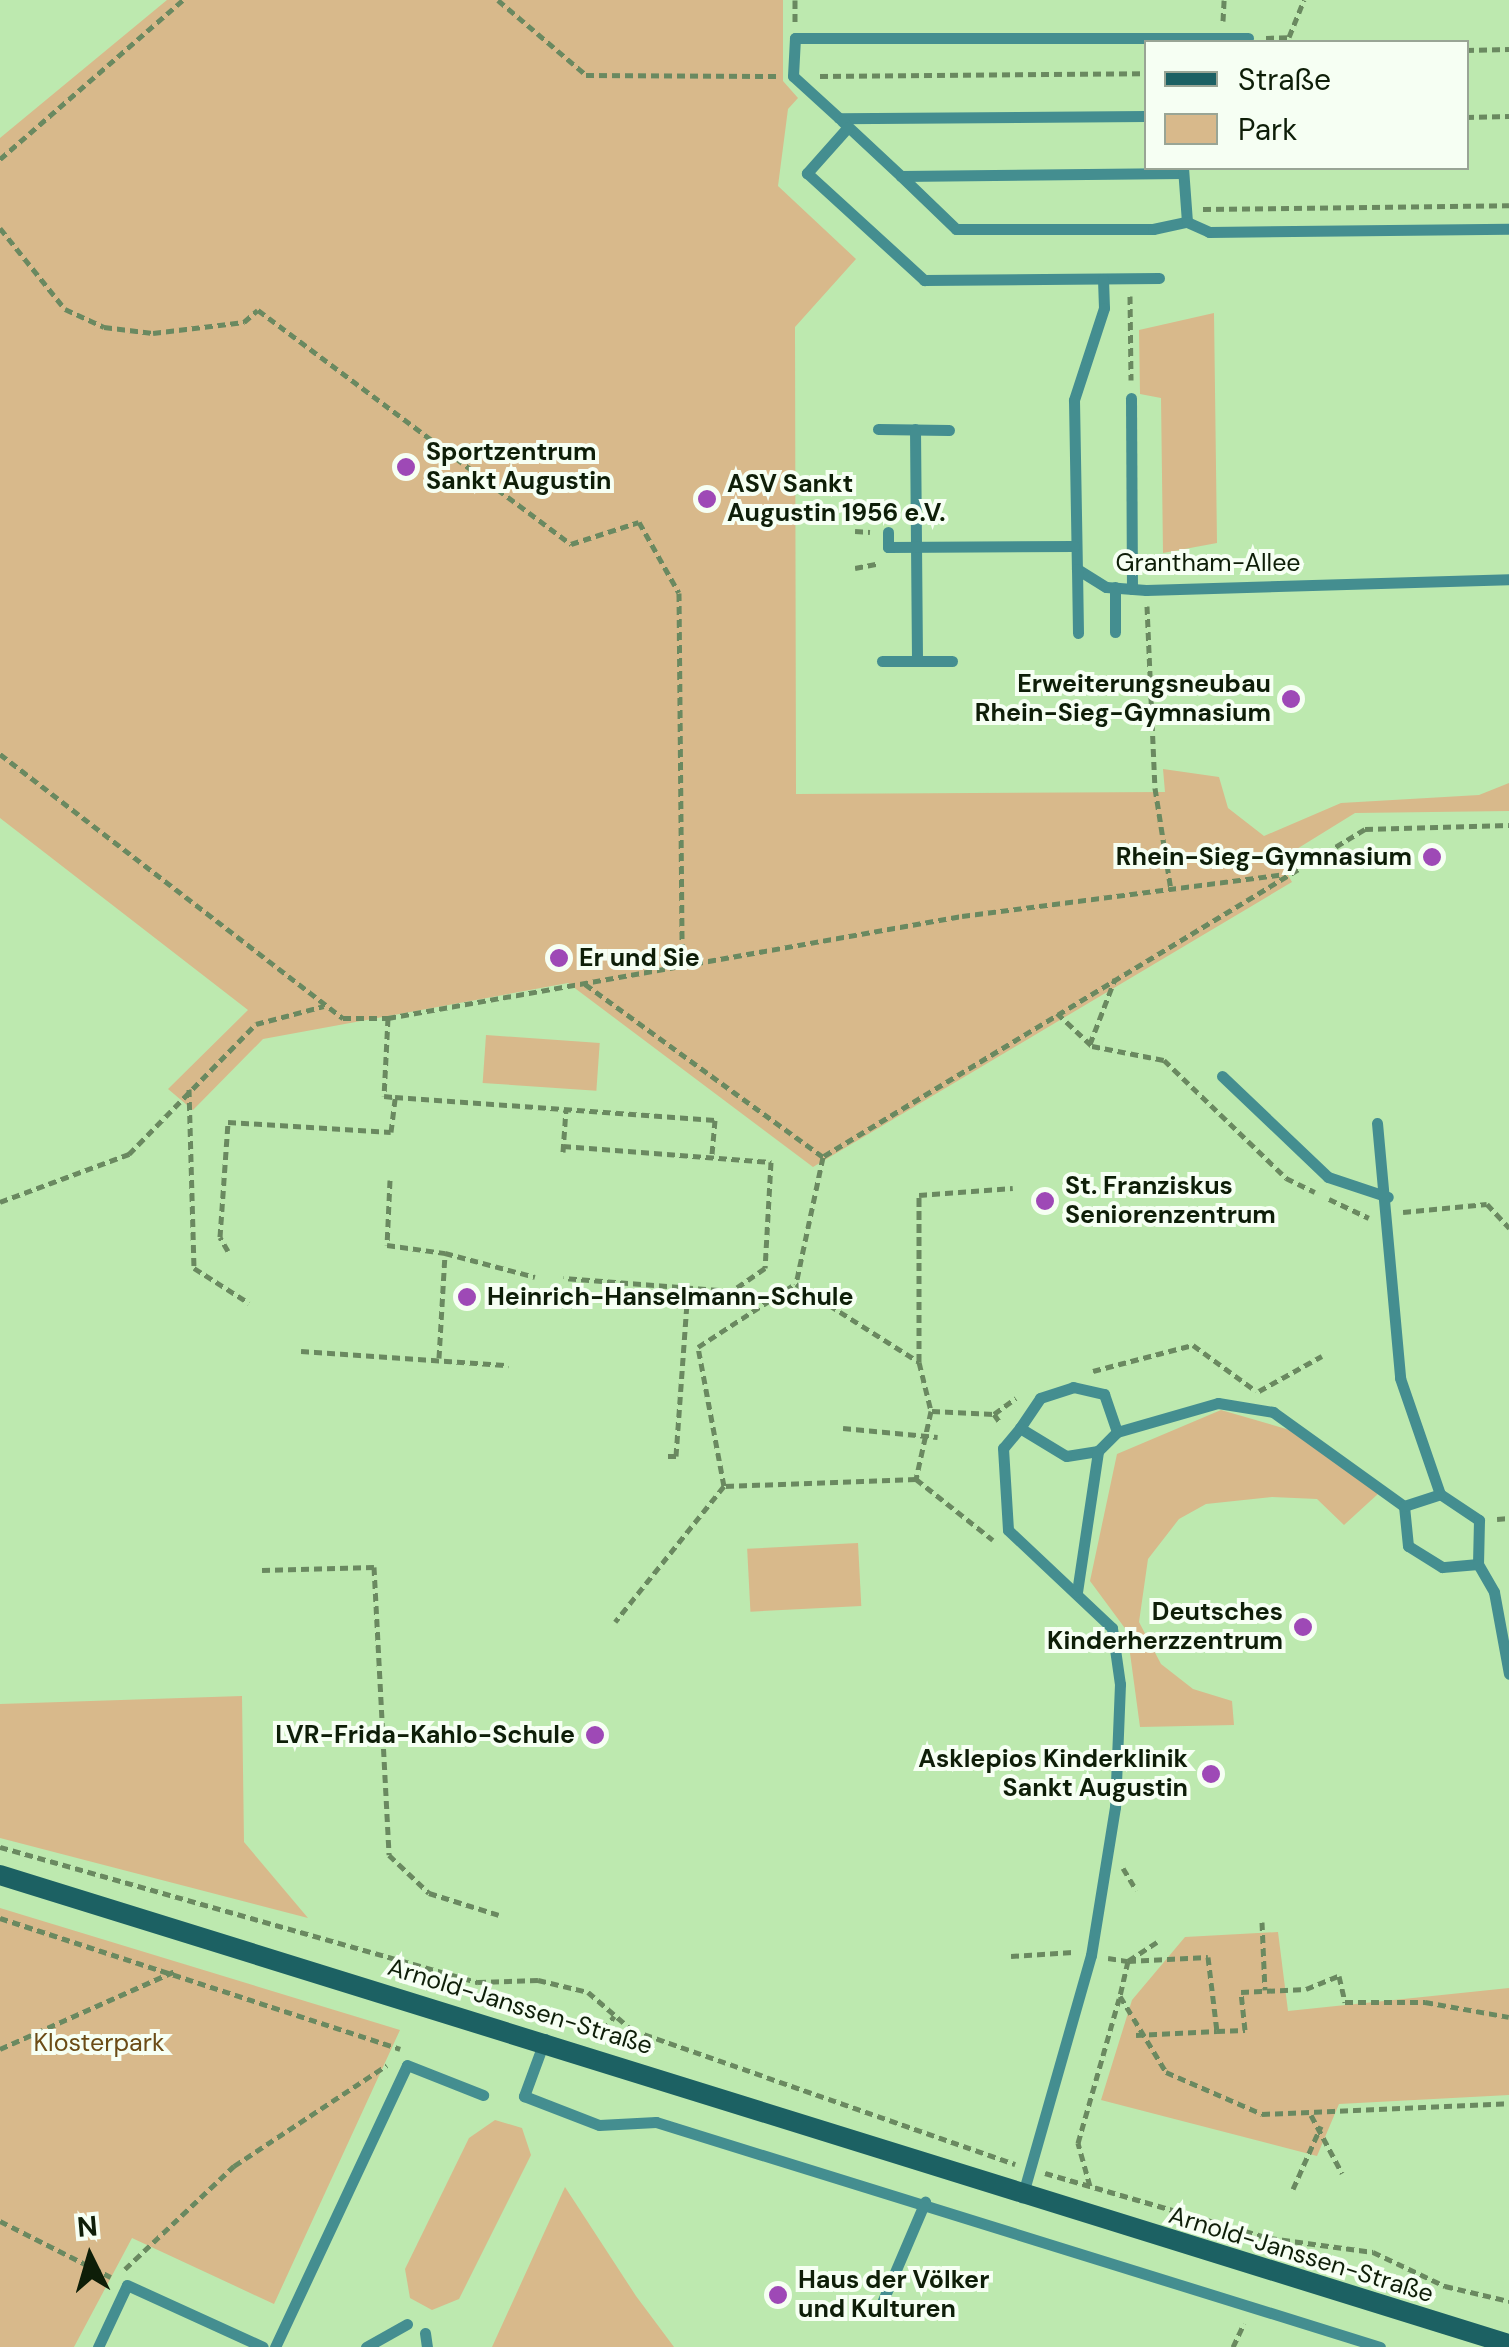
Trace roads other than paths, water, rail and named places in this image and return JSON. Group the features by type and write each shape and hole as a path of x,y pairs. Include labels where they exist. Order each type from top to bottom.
{"main road":[{"name":"Arnold-Janssen-Straße","path":"0,1875 545,2039 1022,2196 1509,2344"}],"lane":[{"path":"1248,38 795,38 794,76 956,229 1188,222 1209,232 1509,229"},
{"path":"844,123 1144,116"},
{"path":"844,123 807,173 924,280 1159,278"},
{"path":"902,176 1183,170 1188,222"},
{"path":"1078,633 1074,400 1103,278"},
{"path":"1131,398 1132,589"},
{"path":"878,429 950,430"},
{"path":"915,429 918,661"},
{"path":"888,532 888,563"},
{"path":"888,547 1074,546"},
{"name":"Grantham-Allee","path":"1078,568 1115,587 1146,590 1509,579"},
{"path":"1115,587 1115,632"},
{"path":"882,661 952,661"},
{"path":"1222,1076 1328,1177 1388,1197"},
{"path":"1378,1123 1391,1219 1400,1378 1440,1494 1478,1520 1478,1564 1494,1592 1509,1674"},
{"path":"1022,2196 1091,1954 1115,1807 1120,1684 1112,1628 1008,1530 1008,1435 1020,1428 1040,1398 1074,1386 1104,1394 1116,1432"},
{"path":"1078,1592 1098,1451 1116,1432 1218,1403 1273,1412 1404,1506 1408,1546 1442,1568 1478,1564"},
{"path":"1020,1428 1051,1452 1098,1451"},
{"path":"1404,1506 1440,1494"},
{"path":"545,2039 524,2096 599,2126 656,2122 925,2202 1380,2347"},
{"path":"274,2347 405,2060 483,2095"},
{"path":"878,2312 925,2202"},
{"path":"98,2347 123,2282 263,2347"},
{"path":"366,2347 407,2324"},
{"path":"426,2333 427,2347"}],"place":[{"name":"Sportzentrum Sankt Augustin","path":"406,467"},
{"name":"ASV Sankt Augustin 1956 e.V.","path":"707,499"},
{"name":"Erweiterungsneubau Rhein-Sieg-Gymnasium","path":"1291,699"},
{"name":"Rhein-Sieg-Gymnasium","path":"1432,857"},
{"name":"Er und Sie","path":"559,958"},
{"name":"St. Franziskus Seniorenzentrum","path":"1045,1201"},
{"name":"Heinrich-Hanselmann-Schule","path":"467,1297"},
{"name":"Deutsches Kinderherzzentrum","path":"1303,1627"},
{"name":"LVR-Frida-Kahlo-Schule","path":"595,1735"},
{"name":"Asklepios Kinderklinik Sankt Augustin","path":"1211,1774"},
{"name":"Haus der Völker und Kulturen","path":"778,2295"}],"park label":[{"name":"Klosterpark","path":"99,2043"}]}
